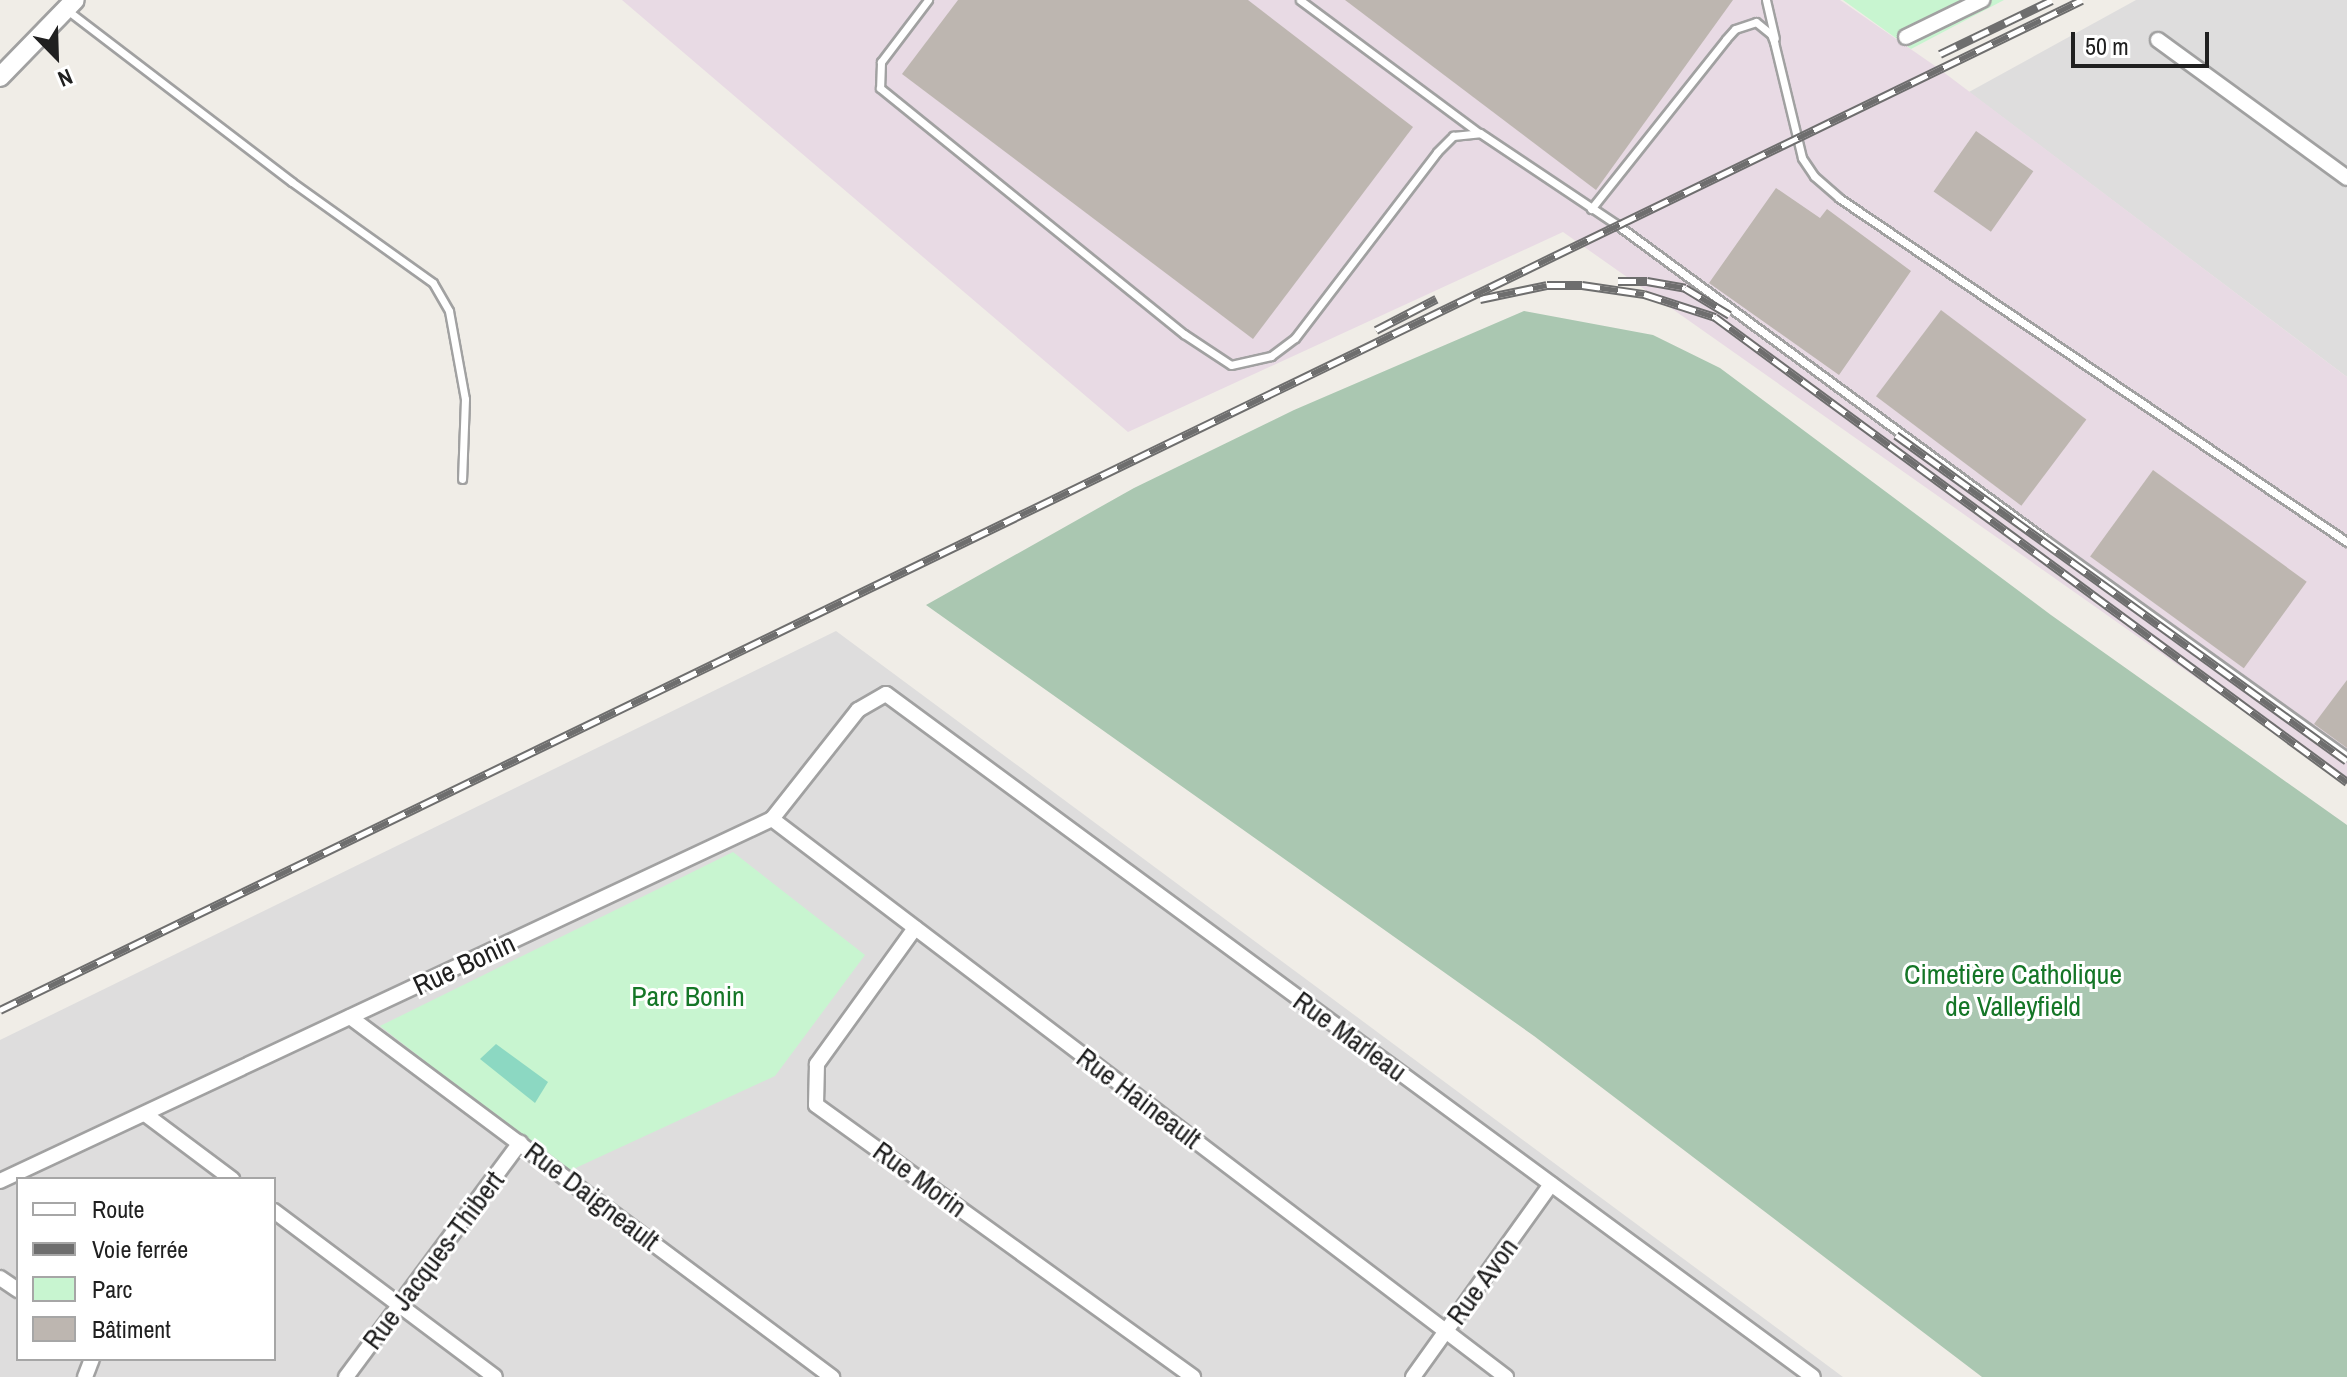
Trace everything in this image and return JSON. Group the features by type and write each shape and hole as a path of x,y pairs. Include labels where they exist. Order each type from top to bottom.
{"street":[{"path":"1906,37 1982,0"},
{"path":"0,77 70,4"},
{"path":"2158,40 2347,178"},
{"name":"Rue Bonin","path":"0,1181 772,819 858,710 886,694"},
{"name":"Rue Marleau","path":"886,694 1813,1377"},
{"name":"Rue Haineault","path":"772,819 1506,1377"},
{"name":"Rue Morin","path":"915,928 817,1064 816,1105 1193,1377"},
{"name":"Rue Daigneault","path":"350,1017 832,1377"},
{"path":"145,1114 229,1177"},
{"name":"Rue Jacques-Thibert","path":"346,1377 520,1143"},
{"name":"Rue Avon","path":"1413,1377 1551,1184"},
{"path":"276,1213 495,1377"}],"lane":[{"path":"928,0 881,62 880,88 1184,334 1231,365 1271,356 1295,338 1437,152 1453,136 1480,133"},
{"path":"1300,0 1480,133 1591,209 2347,756"},
{"path":"1766,0 1802,158 1814,176 1839,198 2347,542"},
{"path":"70,4 292,182 433,283 449,311 465,399 462,479"},
{"path":"1591,209 1735,29 1756,22 1763,26 1771,34 1778,56"}],"shaded area":[{"path":"622,0 1840,0 1938,68 2347,377 2347,784 1563,232 1128,432"},
{"path":"2136,0 2347,0 2347,377 1969,92"},
{"path":"836,631 1843,1377 0,1377 0,1040"}],"green space":[{"path":"1843,0 2004,0 1911,49"},
{"name":"Cimetière Catholique de Valleyfield","path":"1524,311 1653,335 1720,368 2051,615 2347,825 2347,1377 1982,1377 1534,1036 926,605 1134,488 1294,410"},
{"name":"Parc Bonin","path":"733,852 865,955 775,1076 567,1172 380,1026"},
{"path":"496,1044 548,1082 535,1103 480,1059"}],"building":[{"path":"958,0 1248,0 1413,127 1253,339 902,74"},
{"path":"1345,0 1733,0 1596,190"},
{"path":"1976,131 2033,171 1991,232 1934,192"},
{"path":"1776,188 1820,218 1827,209 1911,271 1839,375 1709,283"},
{"path":"1941,310 2086,420 2021,506 1876,396"},
{"path":"2153,470 2307,582 2244,668 2090,557"},
{"path":"2347,680 2347,748 2314,724"}],"railway":[{"path":"1940,54 2052,0"},
{"path":"0,1010 2082,0"},
{"path":"1618,281 1647,281 1685,288 1730,315"},
{"path":"1480,299 1547,285 1582,285 1644,294 1715,317 2347,782"},
{"path":"1376,330 1436,299"},
{"path":"1896,435 2347,761"}]}
